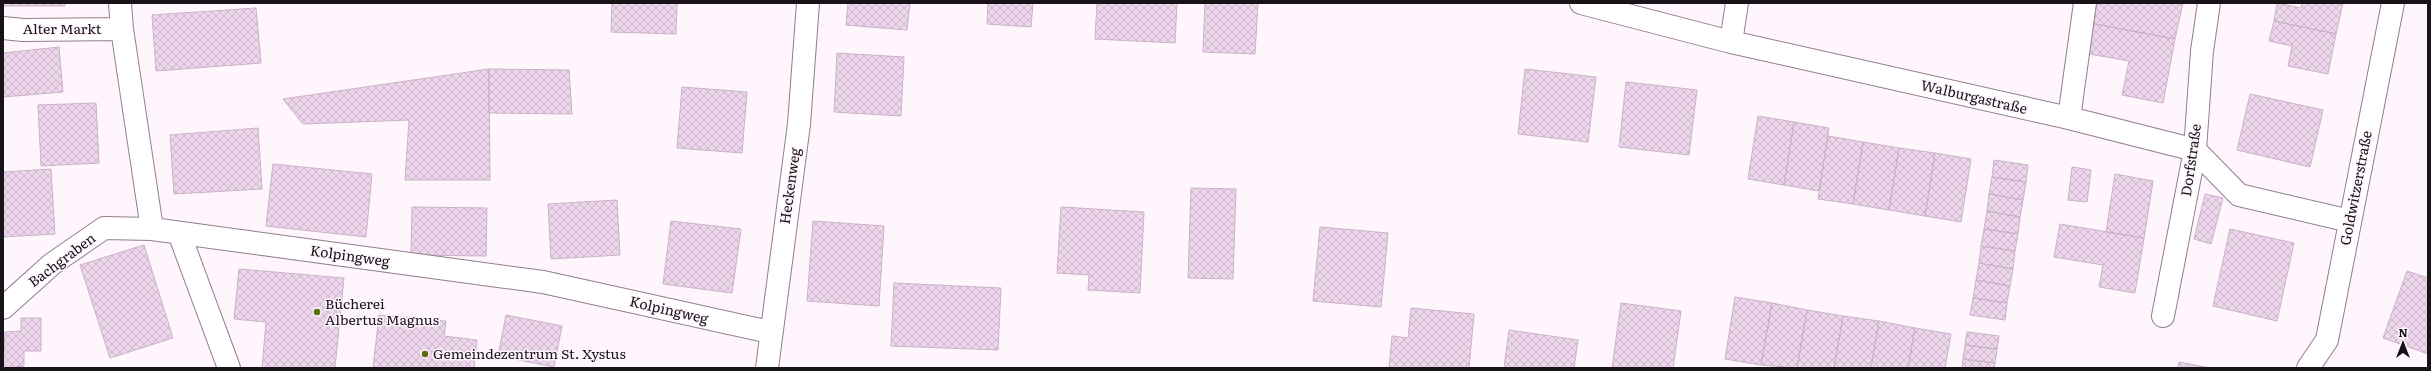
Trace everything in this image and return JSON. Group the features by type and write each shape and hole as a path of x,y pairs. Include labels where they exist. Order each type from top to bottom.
{"street":[{"path":"120,3 122,29 152,229"},
{"name":"Heckenweg","path":"767,368 770,332 799,124 808,3"},
{"name":"Walburgastraße","path":"1581,3 1731,42 2069,118 2195,150"},
{"path":"1731,42 1737,3"},
{"path":"2069,118 2085,3"},
{"name":"Dorfstraße","path":"2163,316 2195,150 2202,51 2209,3"},
{"name":"Goldwitzerstraße","path":"2308,368 2327,340 2393,3"},
{"name":"Alter Markt","path":"3,28 23,30 122,29"},
{"path":"2195,150 2239,195 2350,220"},
{"name":"Bachgraben","path":"3,308 52,264 104,228 152,229"},
{"name":"Kolpingweg","path":"152,229 543,282 770,332"},
{"path":"178,233 229,368"}],"building":[{"path":"3,3 65,3 65,6 3,6"},
{"path":"612,3 677,3 676,34 611,32"},
{"path":"848,3 910,3 907,30 846,25"},
{"path":"988,3 1033,3 1031,27 987,24"},
{"path":"1097,3 1177,3 1175,43 1095,39"},
{"path":"1205,3 1258,3 1255,54 1203,52"},
{"path":"2094,3 2183,3 2175,39 2090,23"},
{"path":"2277,3 2301,8 2302,3 2343,3 2336,34 2274,21"},
{"path":"256,8 261,63 156,71 152,15"},
{"path":"2274,21 2336,34 2328,74 2288,66 2292,46 2269,41"},
{"path":"2090,23 2175,39 2163,103 2122,95 2129,61 2084,53"},
{"path":"59,47 63,92 3,97 3,53"},
{"path":"837,53 904,57 901,116 834,112"},
{"path":"489,69 569,70 572,114 489,113"},
{"path":"489,69 490,180 405,180 409,120 303,124 283,99"},
{"path":"1525,69 1596,77 1588,142 1518,134"},
{"path":"1626,82 1697,90 1689,155 1619,147"},
{"path":"682,87 747,92 742,153 677,148"},
{"path":"2250,94 2323,110 2310,167 2237,150"},
{"path":"96,103 99,163 41,166 38,105"},
{"path":"1758,116 1794,122 1784,185 1748,179"},
{"path":"1794,122 1829,128 1819,191 1784,185"},
{"path":"258,128 262,189 174,194 170,135"},
{"path":"1828,136 1863,142 1853,204 1818,199"},
{"path":"1863,142 1899,148 1889,210 1853,204"},
{"path":"1899,148 1935,153 1925,216 1889,210"},
{"path":"1935,153 1971,159 1961,222 1925,216"},
{"path":"1994,160 2028,165 2026,182 1992,177"},
{"path":"273,164 372,174 366,237 266,226"},
{"path":"2072,167 2091,170 2087,202 2068,200"},
{"path":"51,169 55,234 3,237 3,172"},
{"path":"2115,174 2153,181 2144,238 2106,232"},
{"path":"1992,177 2026,182 2023,200 1989,194"},
{"path":"1191,188 1236,189 1233,279 1188,278"},
{"path":"1989,194 2023,200 2020,217 1987,211"},
{"path":"2205,194 2223,198 2211,244 2194,239"},
{"path":"617,200 620,255 551,259 548,204"},
{"path":"412,207 487,208 486,256 411,255"},
{"path":"1061,207 1144,212 1140,293 1088,290 1089,275 1057,273"},
{"path":"1987,211 2020,217 2018,234 1984,229"},
{"path":"671,221 741,229 732,293 663,284"},
{"path":"813,221 884,226 879,306 807,301"},
{"path":"2060,224 2144,238 2135,293 2099,287 2103,265 2054,257"},
{"path":"1320,227 1388,233 1381,307 1313,301"},
{"path":"1984,229 2018,234 2015,251 1981,246"},
{"path":"2230,229 2294,243 2277,321 2213,306"},
{"path":"144,245 173,338 110,358 80,265"},
{"path":"1981,246 2015,251 2013,269 1979,263"},
{"path":"1979,263 2013,269 2010,286 1976,280"},
{"path":"239,269 344,278 335,368 262,368 266,322 234,319"},
{"path":"2407,271 2428,278 2428,354 2383,338"},
{"path":"1976,280 2010,286 2007,303 1973,298"},
{"path":"894,283 1001,288 998,350 891,346"},
{"path":"1735,297 1772,303 1761,365 1725,359"},
{"path":"1973,298 2007,303 2005,320 1970,315"},
{"path":"1621,303 1681,311 1673,368 1612,368"},
{"path":"1772,303 1807,310 1797,368 1761,365"},
{"path":"1411,308 1474,314 1469,368 1389,368 1392,336 1408,338"},
{"path":"1807,310 1843,316 1834,368 1797,368"},
{"name":"Gemeindezentrum St. Xystus","path":"379,315 446,321 444,336 477,340 474,368 373,368"},
{"path":"506,315 562,326 554,367 498,356"},
{"path":"1843,316 1879,321 1871,368 1834,368"},
{"path":"21,318 41,318 41,351 24,351 24,366 3,368 5,332 21,331"},
{"path":"1879,321 1915,328 1908,368 1871,368"},
{"path":"1915,328 1951,334 1945,368 1908,368"},
{"path":"1509,330 1578,340 1574,368 1504,368"},
{"path":"1967,332 1999,336 1997,349 1965,345"},
{"path":"1965,345 1997,349 1995,363 1963,359"},
{"path":"1963,359 1995,363 1994,368 1962,368"},
{"path":"2179,362 2210,368 2178,368"}],"place":[{"name":"Bücherei Albertus Magnus","path":"317,312"},
{"name":"Gemeindezentrum St. Xystus","path":"425,354"}]}
